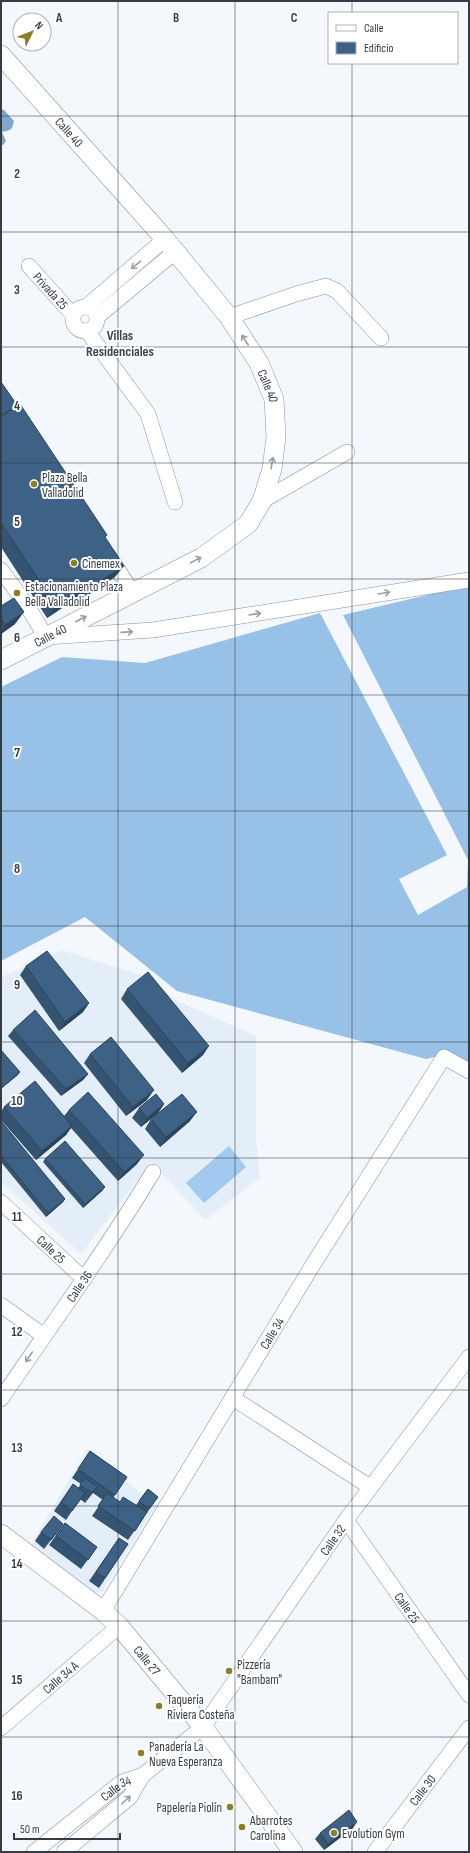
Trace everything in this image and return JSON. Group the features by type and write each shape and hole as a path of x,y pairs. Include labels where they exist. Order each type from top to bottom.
{"main road":[{"name":"Calle 40","path":"1,54 170,245 229,316 260,363 274,399 276,437 272,468 262,501 248,524 201,558 1,660"},
{"name":"Calle 27","path":"1,1534 103,1611 119,1626 203,1727 293,1852"}],"street":[{"path":"92,312 170,245"},
{"name":"Privada 25","path":"29,266 73,315"},
{"path":"229,316 296,294 326,286 338,291 381,338"},
{"path":"92,312 78,308 73,315 72,321 77,329 87,331 148,414 175,502"},
{"path":"87,331 95,325 92,312"},
{"path":"262,501 347,452"},
{"path":"102,546 133,593"},
{"path":"1,570 26,604 46,637 153,630 469,580"},
{"name":"Calle 34","path":"103,1611 314,1263 444,1057 469,1071"},
{"name":"Calle 36","path":"1,1399 84,1279 132,1207 153,1172"},
{"name":"Calle 25","path":"1,1202 84,1279"},
{"path":"1,1305 44,1336"},
{"name":"Calle 32","path":"203,1727 346,1520 468,1362"},
{"path":"233,1398 370,1487"},
{"name":"Calle 25","path":"346,1520 469,1695"},
{"name":"Calle 34 A","path":"1,1728 119,1626"},
{"name":"Calle 34","path":"34,1852 122,1782 143,1775 203,1727"},
{"name":"Calle 30","path":"375,1852 469,1728"},
{"name":"Calle 34","path":"64,1852 130,1797 143,1775"}],"shaded area":[{"path":"1,109 4,110 14,121 11,129 2,132 6,141 3,145 1,145"},
{"path":"469,585 469,1068 443,1055 426,1059 177,991 85,917 1,961 1,687 62,657 145,663 320,613 447,855 399,879 418,915 467,887 468,860 343,615"},
{"path":"62,950 143,976 178,1001 256,1036 256,1137 260,1178 205,1220 151,1162 81,1254 1,1182 1,977"},
{"path":"229,1146 246,1167 204,1203 186,1183"},
{"path":"87,1449 156,1506 102,1592 93,1593 31,1545"}],"building":[{"path":"1,382 17,405 1,416"},
{"name":"Plaza Bella Valladolid","path":"20,404 107,535 105,537 124,566 94,585 92,582 56,606 1,523 1,416"},
{"path":"14,598 24,612 5,625 1,618 1,606"},
{"path":"47,951 89,1003 65,1022 26,966"},
{"path":"148,972 209,1046 188,1063 127,989"},
{"path":"35,1010 88,1074 66,1089 13,1030"},
{"path":"111,1037 154,1090 133,1107 90,1054"},
{"path":"1,1050 20,1072 1,1088"},
{"path":"35,1081 72,1126 42,1151 4,1107"},
{"path":"88,1092 144,1155 124,1172 69,1110"},
{"path":"156,1094 164,1104 147,1118 139,1108"},
{"path":"182,1094 197,1112 166,1137 151,1119"},
{"path":"1,1121 65,1199 48,1213 1,1156"},
{"path":"65,1141 105,1187 85,1204 45,1159"},
{"path":"90,1451 127,1477 115,1495 78,1469"},
{"path":"85,1478 97,1487 92,1493 80,1485"},
{"path":"73,1484 85,1493 72,1511 61,1502"},
{"path":"148,1489 158,1497 149,1509 139,1501"},
{"path":"107,1493 120,1502 123,1497 147,1512 135,1531 98,1506"},
{"path":"54,1516 63,1524 51,1540 41,1532"},
{"path":"65,1523 97,1547 88,1560 56,1536"},
{"path":"119,1538 128,1544 105,1578 96,1572"},
{"name":"Evolution Gym","path":"349,1810 357,1822 328,1844 320,1833"}],"place":[{"name":"Plaza Bella Valladolid","path":"34,484"},
{"name":"Cinemex","path":"74,563"},
{"name":"Estacionamiento Plaza Bella Valladolid","path":"17,593"},
{"name":"Pizzería \"Bambam\"","path":"229,1671"},
{"name":"Taquería Riviera Costeña","path":"159,1706"},
{"name":"Panadería La Nueva Esperanza","path":"141,1753"},
{"name":"Papelería Piolín","path":"230,1807"},
{"name":"Abarrotes Carolina","path":"242,1827"},
{"name":"Evolution Gym","path":"334,1833"}],"district":[{"name":"Villas Residenciales","path":"120,344"}]}
